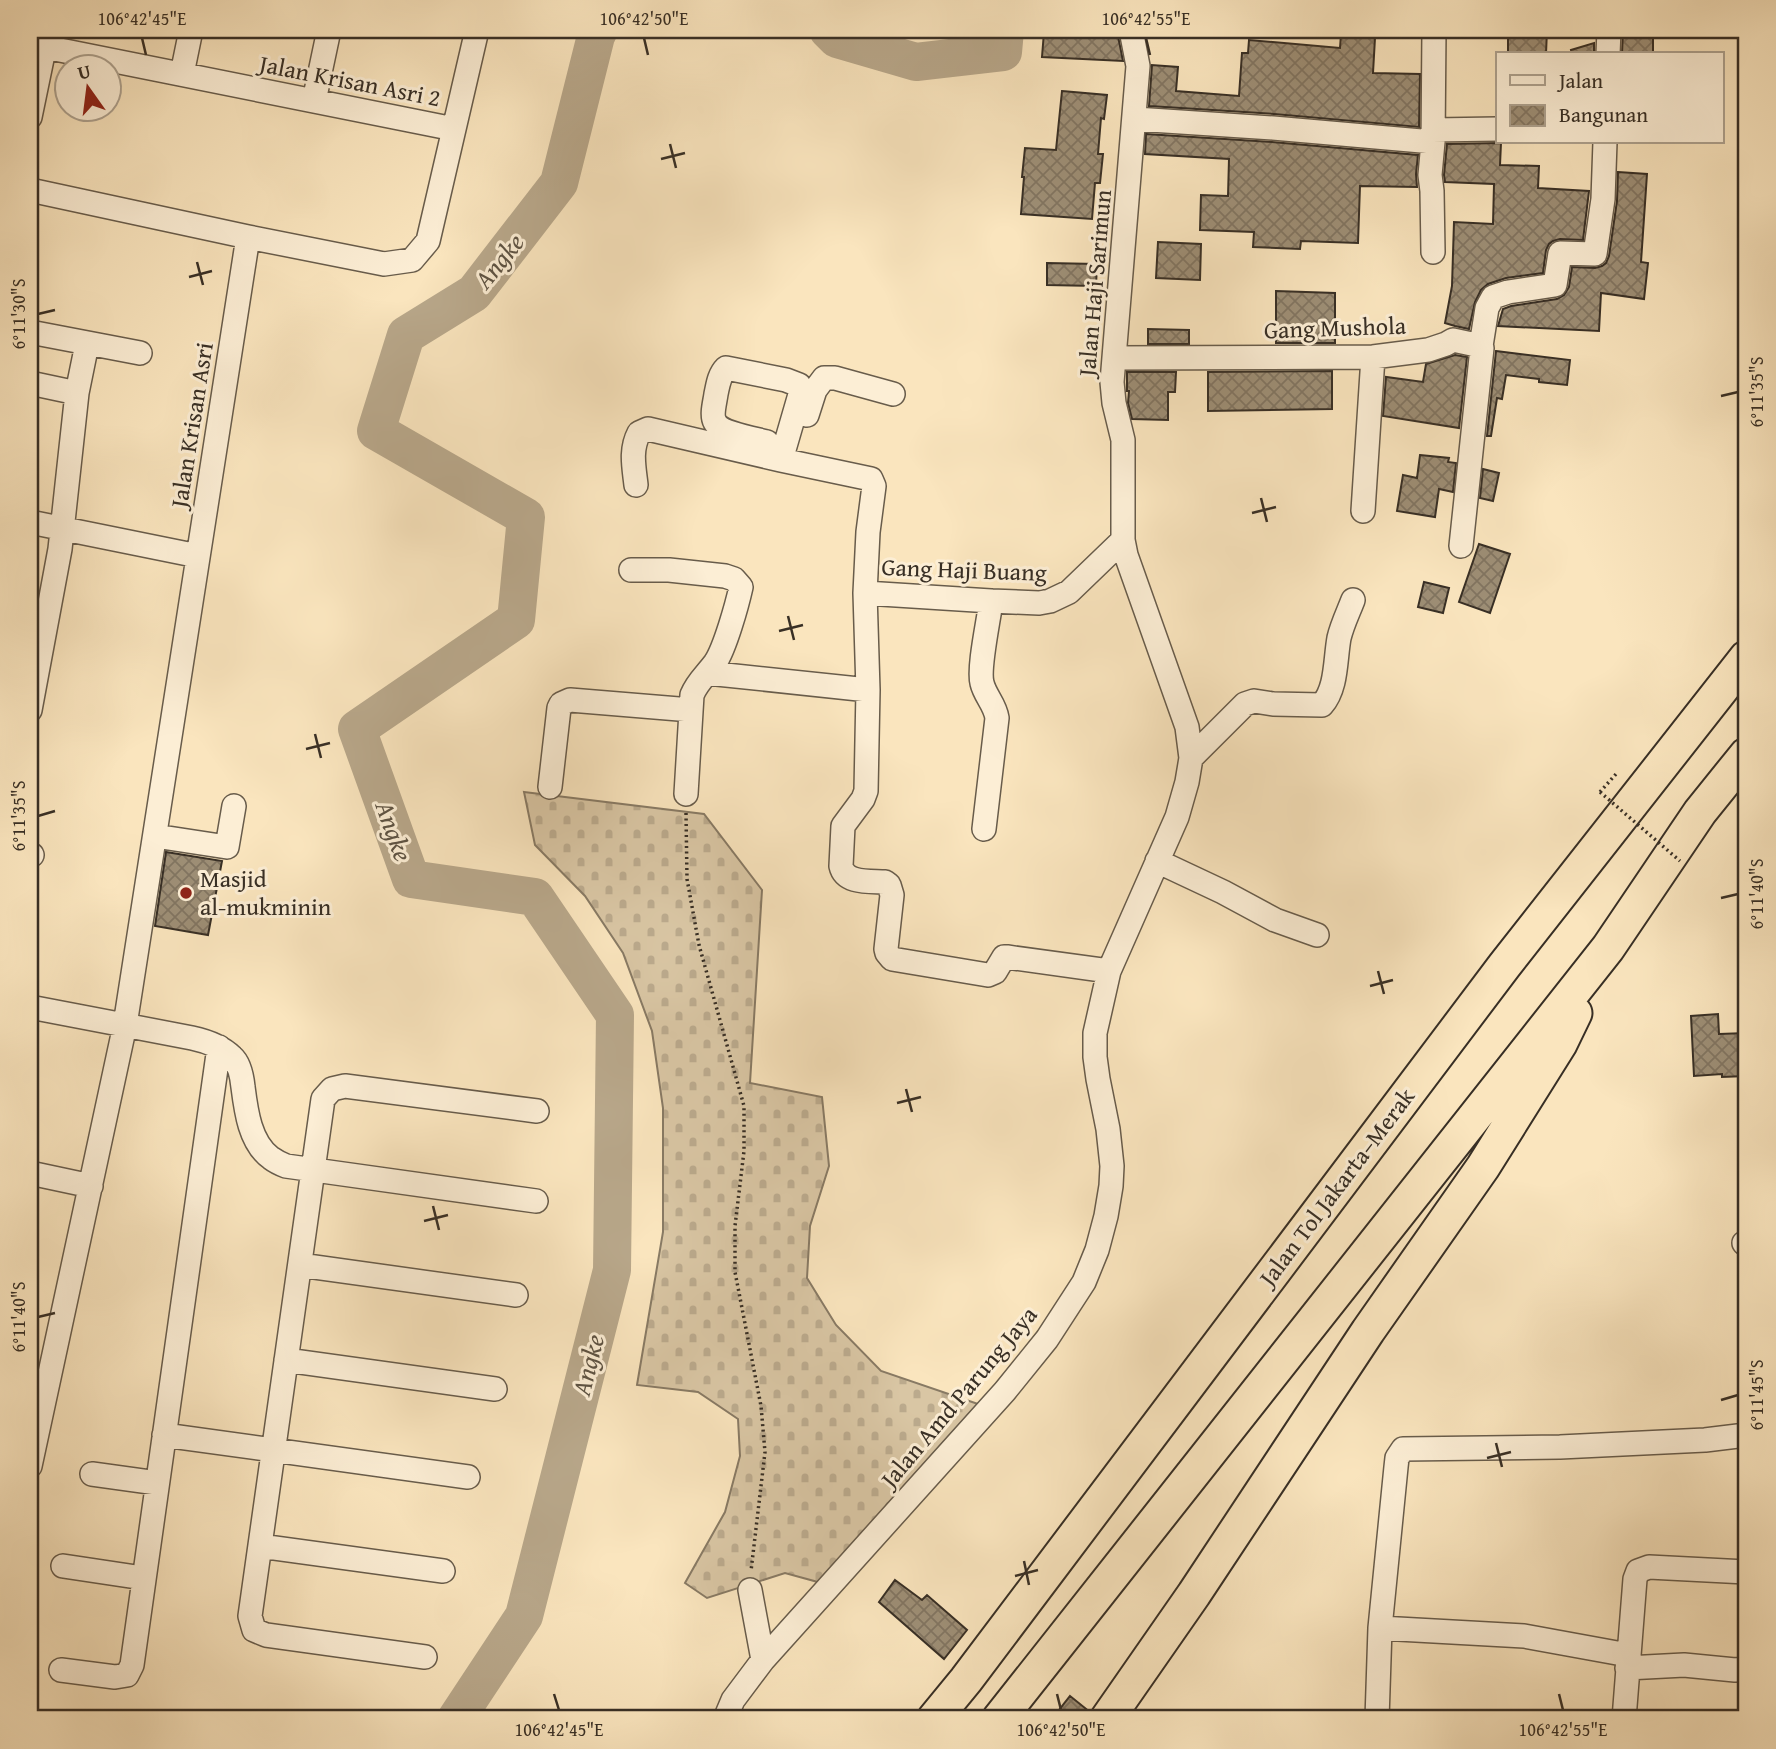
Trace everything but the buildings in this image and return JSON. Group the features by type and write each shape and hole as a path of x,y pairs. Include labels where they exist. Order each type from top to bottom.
{"highway":[{"name":"Jalan Tol Jakarta–Merak","path":"934,1719 1504,966 1746,658"},
{"path":"999,1719 1608,948 1700,812 1746,755"},
{"path":"1107,1719 1194,1594 1368,1331 1483,1167 1560,1044 1608,948"}],"street":[{"path":"182,74 191,30"},
{"path":"313,101 329,30"},
{"path":"30,190 384,264 412,260 428,241 477,30"},
{"name":"Jalan Haji Sarimun","path":"1123,540 1123,440 1113,393 1138,66 1132,30"},
{"path":"1433,252 1430,175 1434,30"},
{"path":"1608,52 1609,30"},
{"path":"30,117 41,40"},
{"name":"Jalan Krisan Asri 2","path":"41,40 182,74 454,129"},
{"path":"1135,120 1433,136 1496,129"},
{"path":"1461,546 1487,308 1493,297 1555,285 1560,253 1595,254 1603,199 1605,144"},
{"name":"Jalan Krisan Asri","path":"30,1466 125,1025 248,237"},
{"path":"30,332 141,353"},
{"name":"Gang Mushola","path":"1114,358 1373,357 1428,349 1453,340 1481,346"},
{"path":"30,710 35,660 60,549 77,393 87,344"},
{"path":"1363,511 1373,357"},
{"path":"786,456 824,378 835,378 893,394"},
{"path":"30,383 77,393"},
{"path":"636,485 634,446 639,433 646,429 786,456 871,479 874,486 868,532 865,593 866,791 843,826 842,873 850,879 885,882 889,885 892,895 886,949 888,957 892,959 988,975 995,972 1004,957 1109,971"},
{"path":"30,522 198,556"},
{"name":"Gang Haji Buang","path":"865,593 991,601 1050,601 1069,592 1123,540"},
{"name":"Jalan Amd Parung Jaya","path":"725,1719 733,1700 763,1660 1005,1391 1047,1339 1084,1282 1097,1250 1106,1216 1112,1166 1095,1057 1096,1033 1109,971 1177,817 1191,758 1187,727 1123,540"},
{"path":"631,570 725,576 741,587 721,652 692,695 686,794"},
{"path":"1191,758 1245,704 1254,701 1322,705 1331,690 1340,637 1353,600"},
{"path":"984,830 997,718 981,680 991,601"},
{"path":"707,673 867,690"},
{"path":"550,787 559,708 566,701 691,710"},
{"path":"155,835 228,848 234,806"},
{"path":"1157,861 1275,920 1317,935"},
{"path":"30,1007 205,1041 219,1047 234,1058 241,1075 252,1131 260,1147 270,1158 286,1166 536,1201"},
{"path":"61,1670 115,1677 127,1675 132,1665 219,1047"},
{"path":"425,1657 265,1635 254,1630 250,1616 323,1099 332,1089 345,1086 537,1111"},
{"path":"30,1173 91,1186"},
{"path":"300,1265 516,1295"},
{"path":"286,1360 495,1389"},
{"path":"164,1435 468,1477"},
{"path":"1377,1719 1380,1628 1395,1466 1404,1449 1573,1447 1746,1435"},
{"path":"92,1474 157,1483"},
{"path":"260,1546 443,1571"},
{"path":"63,1566 144,1577"},
{"path":"1624,1719 1635,1579 1639,1571 1649,1567 1746,1572"},
{"path":"750,1590 763,1660"},
{"path":"1380,1628 1524,1636 1628,1661 1746,1669"}],"path":[{"path":"1600,792 1680,860"},
{"path":"686,794 687,879 699,945 744,1106 744,1152 735,1226 735,1272 761,1406 765,1452 750,1590"}],"green space":[{"path":"524,792 704,814 762,890 750,1083 822,1097 829,1166 810,1226 807,1278 836,1325 881,1371 978,1404 818,1582 785,1573 707,1598 685,1583 725,1512 740,1456 738,1419 698,1392 637,1385 663,1232 663,1108 652,1031 623,953 585,896 535,845"}],"waterway":[{"name":"Angke","path":"456,1719 524,1616 612,1270 615,1015 535,897 411,879 357,729 516,620 526,517 376,431 406,335 474,293 559,183 599,30"},
{"name":"Angke","path":"828,30 837,39 916,62 1003,52 1005,30"}],"place":[{"name":"Masjid al-mukminin","path":"186,893"}]}
